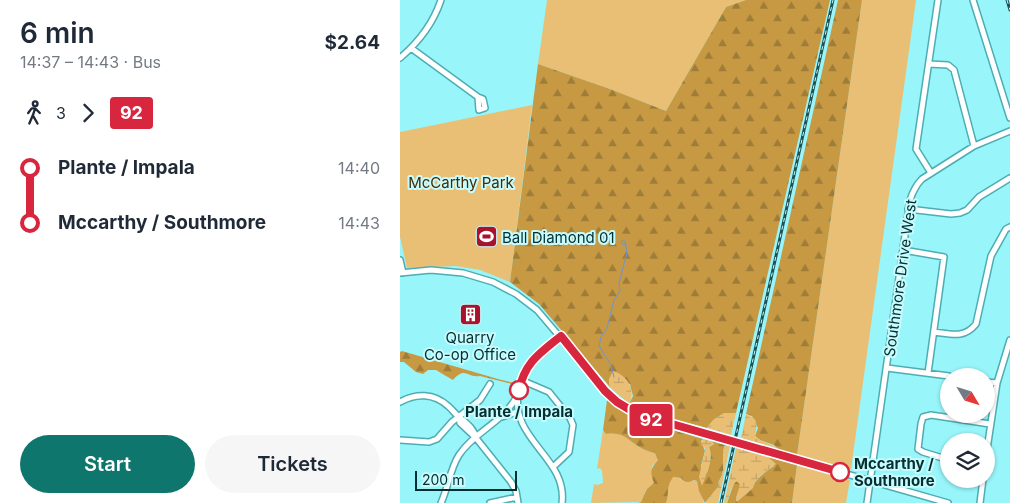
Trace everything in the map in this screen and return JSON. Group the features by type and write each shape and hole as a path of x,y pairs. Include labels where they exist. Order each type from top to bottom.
{"street":[{"path":"400,58 429,27 441,0"},
{"path":"931,173 916,149 938,0"},
{"path":"973,0 1010,118"},
{"path":"410,48 478,96"},
{"path":"928,64 948,65 954,70 974,146"},
{"name":"Southmore Drive West","path":"867,503 910,200 916,185 931,173 974,146 1010,131"},
{"path":"908,209 950,214 960,213 967,210 979,197 1010,178"},
{"path":"934,332 956,335 964,334 976,324 991,256 1006,229 1010,227"},
{"path":"903,250 944,257 928,374"},
{"path":"400,260 401,273 431,270 456,272 493,282 516,294 537,310 561,336 605,391 617,402 637,414 948,503"},
{"path":"561,336 533,360 521,380 517,412 526,432 553,467 560,480 563,495 562,503"},
{"path":"989,433 996,383 1008,352 1010,340"},
{"path":"887,368 940,375"},
{"path":"521,380 550,392 570,418 573,425 569,452 553,467"},
{"path":"400,440 429,442 437,439 452,422 480,400 490,384"},
{"path":"441,503 459,455 502,417 518,393"},
{"path":"400,402 414,396 431,396 447,404 459,418 460,423 476,438 512,482 517,500 490,503"},
{"path":"502,417 517,412"},
{"path":"940,457 918,449 921,419 923,416 931,415 990,424"},
{"path":"980,503 982,488"}],"green space":[{"path":"547,0 746,0 726,7 666,111 538,64"},
{"path":"746,0 830,0 736,413 719,416 707,428 638,410 629,404 633,396 630,384 609,379 610,387 539,304 510,282 538,64 666,111 726,7"},
{"path":"838,0 862,0 797,455 778,449 774,445 755,436 758,428 752,416 746,414"},
{"path":"862,0 916,0 851,469 797,455"},
{"name":"McCarthy Park","path":"532,105 510,282 480,270 456,266 407,268 400,237 400,132"},
{"path":"400,352 514,383 464,373 453,380 436,370 428,370 423,374 416,372 404,362 400,362"},
{"path":"613,371 623,376 631,388 632,393 629,404 610,387 609,379"},
{"path":"607,400 631,416 703,439 701,441 705,451 701,466 703,481 710,460 709,447 714,444 711,441 725,445 723,471 718,487 705,503 699,491 697,481 687,482 681,478 673,477 668,488 666,503 638,503 641,502 647,489 654,483 652,471 653,466 658,460 655,453 643,449 618,434 606,434 603,430"},
{"path":"724,413 736,413 731,435 707,428 713,420"},
{"path":"746,414 754,418 757,423 755,437 778,449 741,438"},
{"path":"603,430 606,434 618,434 643,449 655,453 658,460 652,466 654,484 647,489 641,502 591,503 594,484 603,483 602,471 600,468 597,469"},
{"path":"703,439 714,444 709,447 711,457 702,486 699,477 705,451 701,444"},
{"path":"725,445 730,446 718,503 705,503 718,487 723,471"},
{"path":"736,448 768,457 776,464 760,476 753,488 738,501 736,499 740,484 736,481 731,489 727,503 724,503"},
{"path":"768,457 797,465 792,503 727,503 734,483 737,481 740,484 739,493 736,497 740,497 748,492 761,476 774,466 773,461 769,460"},
{"path":"797,465 850,480 846,503 792,503"},
{"path":"672,477 697,481 704,503 666,503"}],"waterway":[{"path":"614,377 611,365 599,346 601,337 607,328 614,300 620,291 619,283 627,253 625,241 621,241 622,244 626,245"}],"railway":[{"path":"721,503 833,0"},
{"path":"1007,0 1010,10"}],"bus line":[{"name":"92","path":"519,390 521,380 533,360 561,336 605,391 617,402 637,414 840,472"}],"place":[{"name":"Ball Diamond 01","path":"486,237"},
{"name":"Quarry Co-op Office","path":"470,314"},
{"name":"Plante / Impala","path":"519,390"},
{"name":"Mccarthy / Southmore","path":"840,472"}]}
